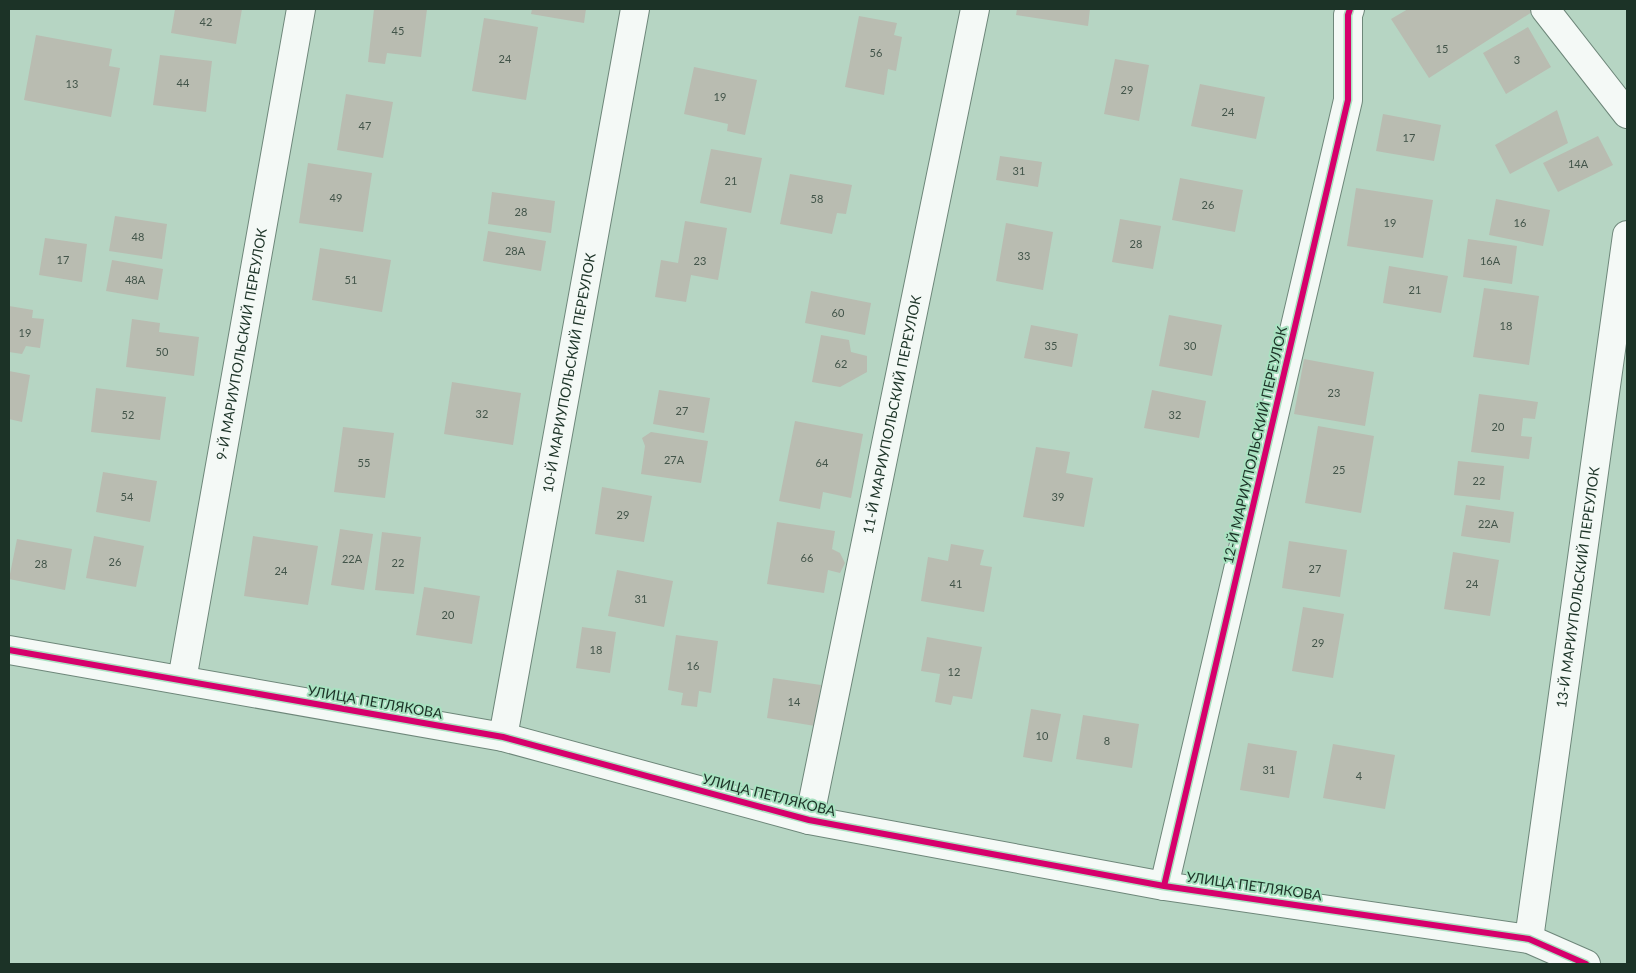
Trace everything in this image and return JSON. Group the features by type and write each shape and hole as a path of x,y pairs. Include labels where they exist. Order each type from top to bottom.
{"street":[{"name":"9-Й МАРИУПОЛЬСКИЙ ПЕРЕУЛОК","path":"182,680 301,9"},
{"name":"10-Й МАРИУПОЛЬСКИЙ ПЕРЕУЛОК","path":"503,737 636,9"},
{"name":"11-Й МАРИУПОЛЬСКИЙ ПЕРЕУЛОК","path":"808,820 975,9"},
{"name":"12-Й МАРИУПОЛЬСКИЙ ПЕРЕУЛОК","path":"1164,886 1348,100 1348,15 1350,9"},
{"path":"1545,9 1627,114"},
{"name":"13-Й МАРИУПОЛЬСКИЙ ПЕРЕУЛОК","path":"1529,939 1627,235"},
{"name":"УЛИЦА ПЕТЛЯКОВА","path":"9,650 503,737 808,820 1164,886 1529,939 1586,964"}],"building":[{"path":"175,9 242,9 236,44 171,33"},
{"path":"374,9 427,9 421,57 387,53 385,64 368,62"},
{"path":"532,9 586,9 584,23 531,14"},
{"path":"1017,9 1090,9 1088,26 1016,15"},
{"path":"1408,9 1530,9 1532,12 1429,78 1391,19"},
{"path":"859,16 897,23 894,35 902,37 896,71 888,69 884,95 845,87"},
{"path":"484,18 538,27 526,100 472,91"},
{"path":"1528,27 1551,67 1506,94 1483,53"},
{"path":"36,35 112,49 109,66 120,68 111,117 24,100"},
{"path":"160,55 212,61 206,112 153,105"},
{"path":"1115,59 1149,65 1139,121 1104,114"},
{"path":"694,67 757,80 745,135 727,131 728,124 684,114"},
{"path":"1200,84 1265,97 1256,139 1191,126"},
{"path":"346,94 393,102 383,158 337,150"},
{"path":"1557,110 1568,143 1510,174 1495,145"},
{"path":"1383,114 1441,125 1434,161 1376,151"},
{"path":"1598,136 1613,165 1558,192 1543,163"},
{"path":"711,149 762,158 751,213 700,203"},
{"path":"1000,156 1042,162 1038,187 996,180"},
{"path":"308,163 372,173 363,232 299,223"},
{"path":"790,174 852,185 846,214 837,213 832,234 780,224"},
{"path":"1180,178 1243,190 1235,232 1172,220"},
{"path":"1356,188 1433,200 1423,258 1347,246"},
{"path":"492,192 555,201 551,233 488,224"},
{"path":"1496,199 1550,210 1543,246 1489,235"},
{"path":"115,216 167,224 162,259 109,251"},
{"path":"1120,219 1161,226 1153,269 1112,262"},
{"path":"685,221 727,228 718,280 691,275 686,302 655,297 661,260 678,263"},
{"path":"1006,223 1053,232 1043,290 996,281"},
{"path":"488,231 546,241 541,271 483,261"},
{"path":"45,238 87,244 82,282 39,275"},
{"path":"1468,239 1517,246 1512,284 1463,277"},
{"path":"320,248 391,260 382,312 312,300"},
{"path":"112,260 163,269 158,300 106,291"},
{"path":"1389,266 1448,276 1441,313 1383,303"},
{"path":"1484,288 1539,296 1529,365 1473,357"},
{"path":"811,291 871,303 865,335 805,323"},
{"path":"9,306 33,310 32,318 44,319 40,348 26,346 22,354 9,352"},
{"path":"1169,315 1222,325 1212,376 1159,366"},
{"path":"132,319 160,323 159,332 199,337 194,376 126,367"},
{"path":"1031,325 1078,334 1072,367 1024,358"},
{"path":"821,335 849,340 851,352 867,356 867,372 840,387 812,382"},
{"path":"1304,359 1374,372 1365,426 1294,414"},
{"path":"9,371 30,375 22,422 9,419"},
{"path":"452,382 521,393 513,445 444,434"},
{"path":"96,388 166,397 160,440 91,432"},
{"path":"659,390 710,398 704,433 653,424"},
{"path":"1152,390 1206,401 1199,438 1144,428"},
{"path":"1479,394 1538,402 1535,419 1523,418 1521,436 1532,437 1529,459 1471,452"},
{"path":"795,421 863,434 851,498 823,492 820,509 779,501"},
{"path":"1318,426 1374,436 1361,513 1305,503"},
{"path":"343,427 394,433 385,498 334,492"},
{"path":"651,432 708,441 701,483 641,474 645,446 642,438"},
{"path":"1036,447 1070,452 1066,473 1093,478 1084,527 1023,517"},
{"path":"1458,461 1504,466 1500,500 1454,495"},
{"path":"103,472 157,481 150,522 96,512"},
{"path":"602,487 652,496 644,542 595,534"},
{"path":"1466,505 1514,512 1510,543 1461,536"},
{"path":"777,522 835,531 832,549 840,553 845,563 840,573 828,570 824,593 767,584"},
{"path":"340,529 373,534 364,590 331,585"},
{"path":"382,532 421,537 414,594 375,590"},
{"path":"94,536 144,546 136,587 86,578"},
{"path":"253,536 318,546 308,605 244,596"},
{"path":"17,539 72,549 65,590 9,579"},
{"path":"1289,541 1347,550 1340,597 1282,588"},
{"path":"951,544 984,550 980,565 992,567 984,612 921,601 928,557 948,561"},
{"path":"1453,552 1499,560 1490,616 1444,609"},
{"path":"617,570 673,581 664,627 608,616"},
{"path":"424,587 480,596 472,644 416,635"},
{"path":"1303,607 1344,614 1333,678 1292,671"},
{"path":"582,627 616,632 610,673 576,668"},
{"path":"676,635 718,641 711,693 699,691 697,707 681,705 683,693 668,690"},
{"path":"927,637 982,647 972,699 953,696 951,705 935,702 940,674 921,671"},
{"path":"773,678 821,685 815,726 767,718"},
{"path":"1031,709 1061,714 1052,762 1023,757"},
{"path":"1083,715 1139,724 1132,768 1076,759"},
{"path":"1248,743 1297,751 1289,798 1240,790"},
{"path":"1333,744 1395,755 1385,809 1323,798"}],"cycle path":[{"path":"1164,886 1348,100 1348,15 1350,9"},
{"path":"9,650 503,737 809,820 1164,886 1529,939 1586,964"}]}
